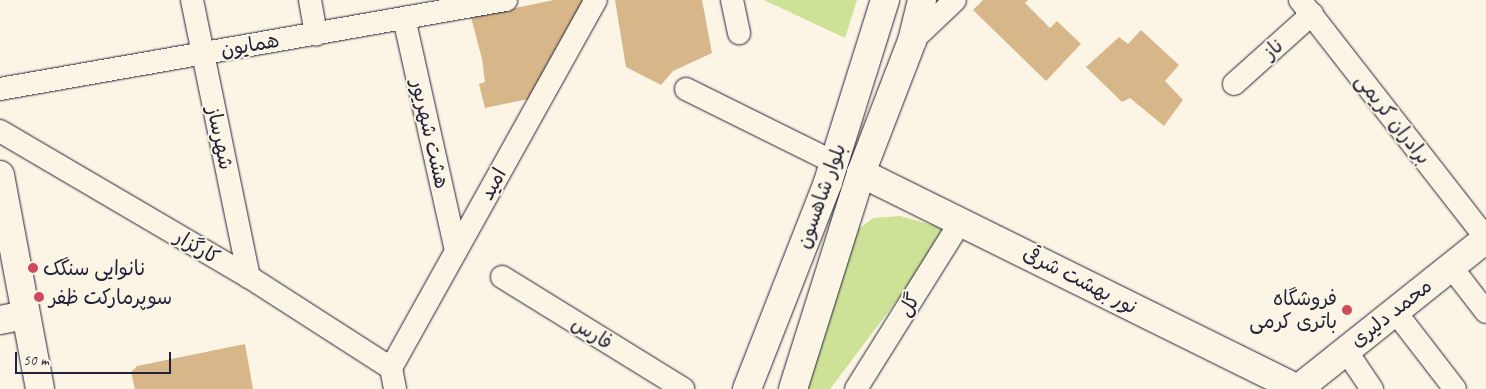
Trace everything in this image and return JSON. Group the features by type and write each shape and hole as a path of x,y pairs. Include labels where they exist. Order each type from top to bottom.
{"main road":[{"name":"بلوار شاهسون","path":"747,389 835,163 885,0"},
{"name":"بلوار شاهسون","path":"793,389 861,173 912,41 922,0"},
{"name":"نور بهشت شرقی","path":"861,173 1298,389"},
{"path":"0,175 13,317 40,389"},
{"name":"محمد دلیری","path":"1298,389 1486,238"},
{"name":"محمد دلیری","path":"1315,389 1404,323 1486,256"}],"street":[{"name":"شهرساز","path":"192,0 249,277"},
{"path":"310,0 316,34"},
{"name":"همایون","path":"0,89 502,0"},
{"name":"امید","path":"393,379 456,250 596,0"},
{"path":"732,0 738,32"},
{"path":"912,41 955,0"},
{"name":"ناز","path":"1234,84 1306,7"},
{"name":"برادران کریمی","path":"1306,7 1486,238"},
{"name":"هشت شهریور","path":"404,18 456,250"},
{"path":"686,89 835,163"},
{"name":"کارگزار","path":"0,131 249,277 393,379"},
{"name":"گل","path":"856,389 961,221"},
{"name":"فارس","path":"502,277 682,389"},
{"path":"1459,277 1486,312"},
{"path":"1404,323 1455,389"},
{"path":"1354,361 1372,389"}],"green space":[{"path":"764,0 857,0 845,38"},
{"path":"900,216 950,230 830,389 800,389 856,231 873,218"}],"building":[{"path":"554,0 582,0 583,15 533,98 485,108 479,84 485,82 482,59 471,17"},
{"path":"615,0 702,0 712,53 673,71 661,85 626,67"},
{"path":"983,0 1028,0 1025,3 1050,28 1057,21 1081,44 1046,81 973,10"},
{"path":"1141,30 1179,65 1165,81 1183,100 1164,126 1130,98 1122,102 1086,67 1119,37 1128,44"},
{"path":"245,344 253,389 135,389 131,372 137,366"}],"place":[{"name":"نانوایی سنگک","path":"33,268"},
{"name":"سوپرمارکت ظفر","path":"39,297"},
{"name":"فروشگاه باتری کرمی","path":"1347,310"}]}
